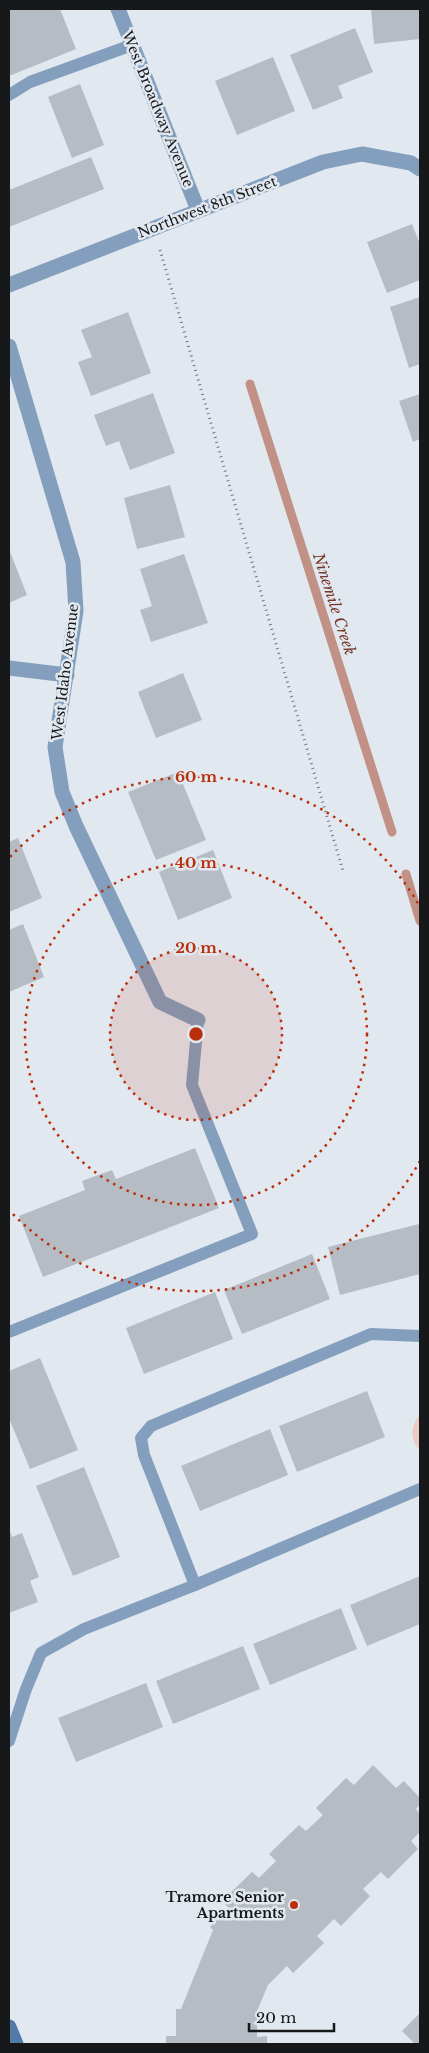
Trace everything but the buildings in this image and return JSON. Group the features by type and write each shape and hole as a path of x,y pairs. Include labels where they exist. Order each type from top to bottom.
{"street":[{"name":"West Broadway Avenue","path":"118,9 198,210"},
{"name":"Northwest 8th Street","path":"9,285 323,162 362,154 415,166"},
{"name":"West Idaho Avenue","path":"9,346 73,562 76,612 55,747 62,792 76,826 160,1002 198,1020"},
{"path":"9,668 66,674"},
{"path":"9,2027 16,2044"}],"lane":[{"path":"9,95 30,82 132,45"},
{"path":"9,1332 252,1234 192,1085 198,1020"},
{"path":"195,1585 144,1456 141,1438 150,1426 372,1334 420,1336"},
{"path":"9,1741 26,1689 41,1653 84,1629 195,1585 420,1490"}],"path":[{"path":"154,228 343,871"}],"green space":[{"path":"420,1414 420,1451 414,1442 412,1433 414,1424"}],"waterway":[{"name":"Ninemile Creek","path":"250,384 392,832"},
{"name":"Ninemile Creek","path":"406,874 420,921"}],"place":[{"name":"Tramore Senior Apartments","path":"294,1905"}]}
